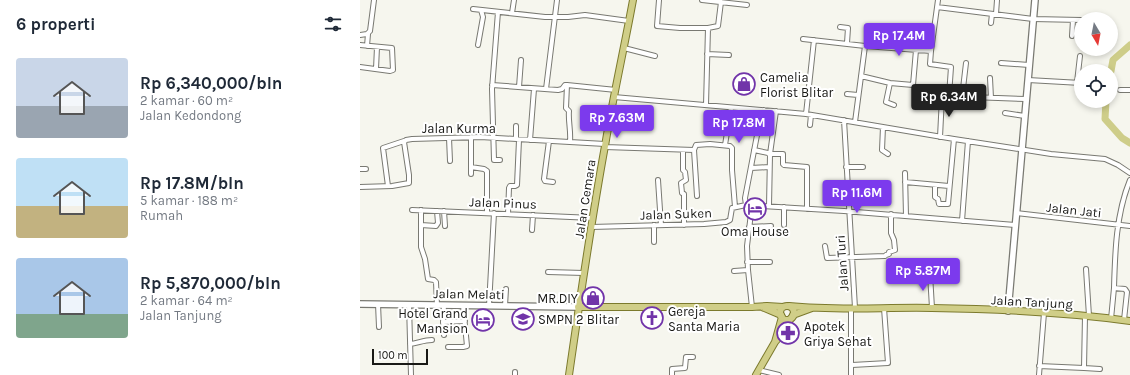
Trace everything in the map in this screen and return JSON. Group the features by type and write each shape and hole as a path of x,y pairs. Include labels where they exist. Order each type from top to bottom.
{"main road":[{"name":"Jalan Cemara","path":"569,375 591,227 633,0"},
{"path":"1008,311 1035,0"},
{"name":"Jalan Melati","path":"360,304 578,307"},
{"name":"Jalan Tanjung","path":"578,307 767,306 812,308 932,308 1044,313 1127,320"},
{"path":"761,307 785,319 792,317"},
{"path":"758,373 775,342 792,317 793,311 786,307 781,311 775,342"},
{"name":"Jalan Tanjung","path":"792,317 812,308"}],"street":[{"path":"367,46 374,0"},
{"path":"512,13 514,0"},
{"path":"546,89 556,0"},
{"path":"659,0 657,26 680,28 708,28 718,26 721,2"},
{"path":"702,0 747,5"},
{"path":"938,0 930,64 951,66 949,96"},
{"path":"992,23 997,0"},
{"path":"938,7 1033,19 1073,20 1072,36"},
{"path":"473,9 555,17 584,16 629,21"},
{"path":"478,45 483,18 481,10"},
{"path":"498,12 492,86 492,138 494,160 500,160"},
{"path":"706,105 708,28"},
{"path":"840,28 848,28 847,43"},
{"path":"360,35 368,34"},
{"path":"803,39 865,46 932,51"},
{"path":"810,125 809,115 814,40"},
{"path":"360,45 393,49 394,70 390,71 360,67"},
{"path":"855,122 865,46"},
{"path":"376,69 377,47"},
{"path":"624,48 655,56"},
{"path":"861,76 890,83 913,85 916,50"},
{"path":"707,54 729,54"},
{"path":"1080,56 1080,64"},
{"path":"519,87 521,60"},
{"path":"1001,63 1029,65"},
{"path":"962,97 966,64"},
{"path":"990,78 991,98"},
{"path":"1028,80 1074,82"},
{"path":"890,83 886,102 894,105"},
{"path":"492,86 561,90 564,85 567,84 615,93 706,105 809,115 940,137 1105,159 1130,173"},
{"path":"567,84 566,108 570,118 570,142"},
{"path":"530,140 534,89"},
{"path":"1120,90 1130,90"},
{"path":"847,94 858,95"},
{"path":"940,137 942,97 944,96 1026,99"},
{"path":"731,108 725,145 732,148 735,207 752,205 849,211 1015,225"},
{"path":"745,205 754,150 763,110"},
{"path":"769,206 770,154 776,111"},
{"path":"1005,113 1025,116"},
{"name":"Jalan Turi","path":"844,120 853,308 851,375"},
{"path":"508,214 509,188 510,186 517,185 518,140 516,126"},
{"path":"883,127 882,150 888,154"},
{"path":"470,137 471,174"},
{"name":"Jalan Kurma","path":"360,187 388,186 403,184 410,181 404,144 405,141 416,138 470,137 683,150 694,150 695,146 698,144 725,145"},
{"path":"450,138 450,161"},
{"path":"935,185 935,197 938,198 940,204 948,204 954,139"},
{"path":"388,186 383,148 405,141"},
{"path":"549,141 544,179 545,181 553,182"},
{"path":"962,220 968,141"},
{"path":"683,150 683,170 686,172 686,180 682,181 681,183 682,192 684,194 684,225"},
{"path":"694,150 697,196"},
{"path":"754,150 770,154 783,154 782,164 784,165 807,167 807,209"},
{"path":"471,167 484,169 486,171 487,213"},
{"path":"751,168 770,167"},
{"path":"846,167 863,167"},
{"path":"360,169 366,169"},
{"path":"904,173 906,216"},
{"path":"658,180 661,225"},
{"path":"1111,318 1118,225 1130,180"},
{"path":"905,182 949,186"},
{"path":"752,205 747,246 747,262 752,307"},
{"name":"Jalan Suken","path":"591,227 684,225 728,222 731,218 732,210 735,207"},
{"path":"784,207 784,225"},
{"name":"Jalan Pinus","path":"412,210 593,218"},
{"path":"421,210 421,247 425,259 427,278 436,282 437,305"},
{"path":"421,225 436,226 438,223 438,211"},
{"path":"444,211 445,226"},
{"name":"Jalan Jati","path":"1016,213 1130,226"},
{"path":"489,306 494,214"},
{"path":"825,246 827,258 885,256 889,254 889,252 895,250 894,240 891,234 891,214"},
{"path":"532,230 533,215"},
{"path":"654,225 654,242"},
{"path":"749,227 771,226"},
{"path":"747,262 770,262"},
{"path":"1084,368 1087,316 1086,268"},
{"path":"734,271 748,270"},
{"path":"548,272 584,273"},
{"path":"930,274 932,308"},
{"path":"1114,288 1127,291 1127,320"},
{"path":"505,306 506,289"},
{"path":"378,304 379,327"},
{"path":"411,375 410,344 412,305"},
{"path":"444,305 444,335"},
{"path":"448,347 467,346 463,305"},
{"path":"852,365 888,362 884,308"},
{"path":"1039,375 1044,313"},
{"path":"443,322 465,321"},
{"path":"410,344 425,340 432,340"},
{"path":"672,375 672,369 685,368 686,357 692,357"},
{"path":"1039,366 1100,369"},
{"path":"758,373 779,375"}],"waterway":[{"path":"1112,64 1113,60 1130,45"},
{"path":"1106,108 1105,119 1122,138 1130,143"}],"place":[{"name":"Camelia Florist Blitar","path":"744,84"},
{"name":"Oma House","path":"755,209"},
{"name":"MR.DIY","path":"593,298"},
{"name":"Gereja Santa Maria","path":"652,318"},
{"name":"SMPN 2 Blitar","path":"523,319"},
{"name":"Hotel Grand Mansion","path":"483,320"},
{"name":"Apotek Griya Sehat","path":"788,333"}]}
